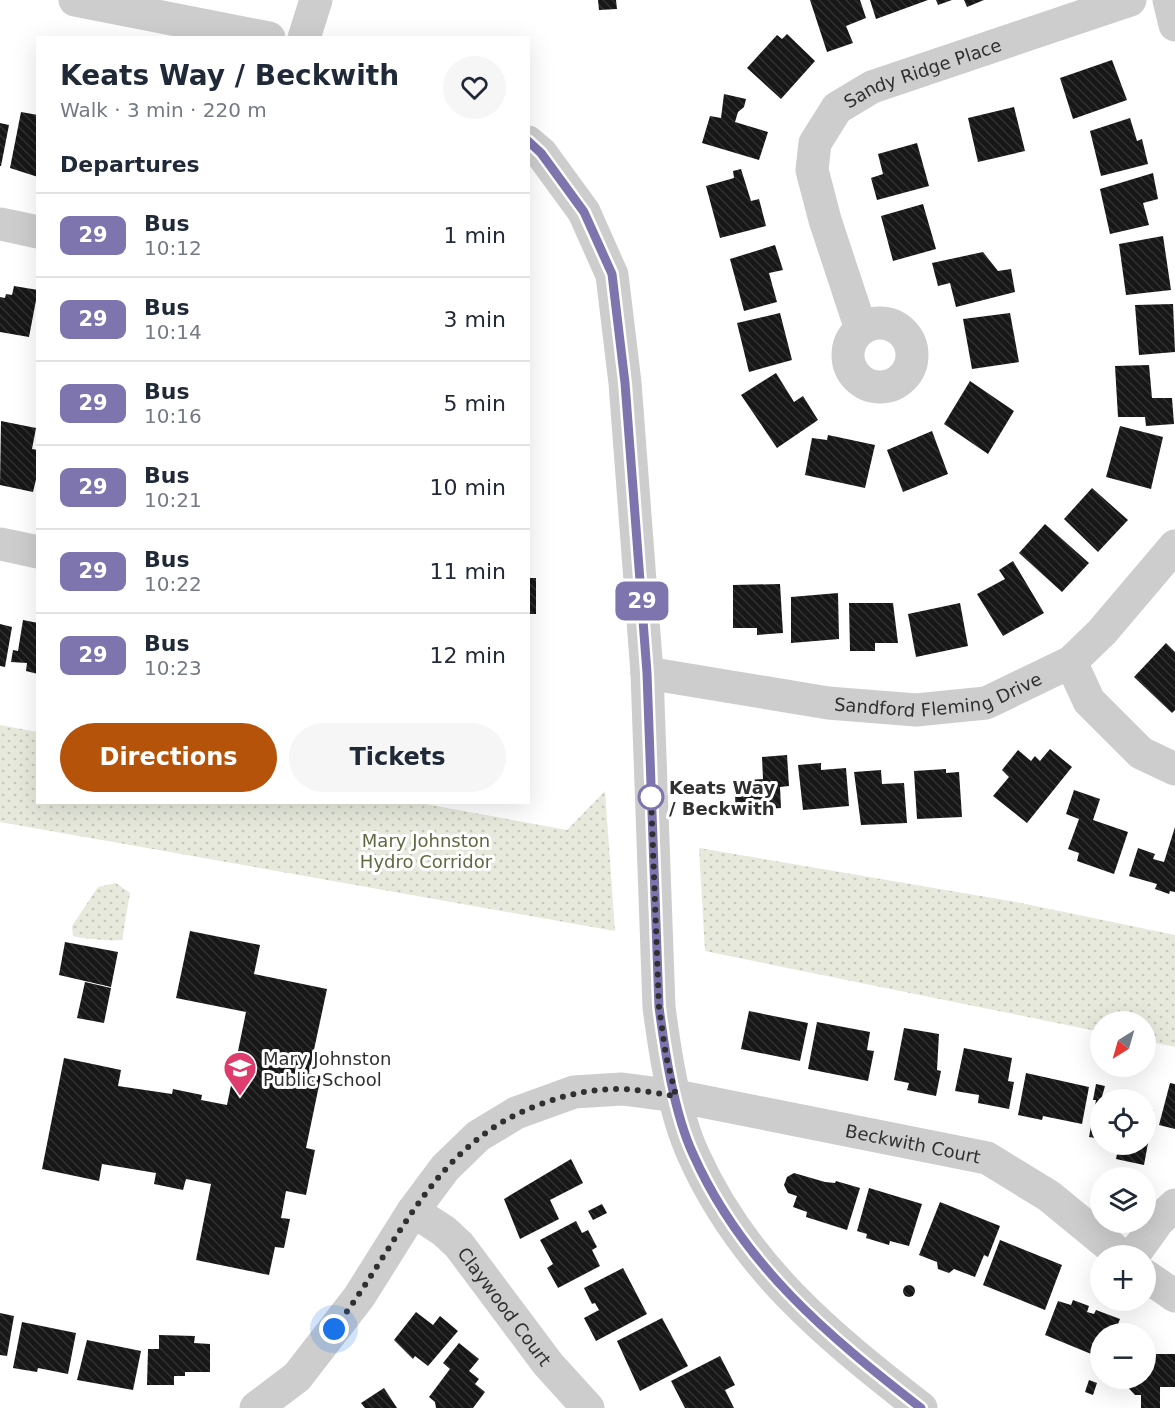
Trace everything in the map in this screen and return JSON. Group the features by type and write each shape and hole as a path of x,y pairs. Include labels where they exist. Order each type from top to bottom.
{"street":[{"path":"75,0 259,36"},
{"path":"305,36 316,0"},
{"name":"Sandy Ridge Place","path":"861,329 825,220 812,170 815,143 837,108 872,87 1130,0"},
{"path":"1169,0 1175,25"},
{"path":"530,144 541,153 584,212 612,274 625,383 647,673 659,1007 666,1056 692,1152 728,1221 774,1280 840,1345 921,1408"},
{"path":"0,224 36,232"},
{"path":"0,544 36,552"},
{"name":"Sandford Fleming Drive","path":"647,673 828,703 916,710 986,703 1071,662 1102,632 1175,546"},
{"path":"1071,662 1089,701 1141,753 1175,769"},
{"name":"Beckwith Court","path":"256,1408 297,1377 359,1297 413,1211 445,1168 478,1136 516,1113 574,1092 622,1089 676,1096 987,1158 1049,1196 1109,1245"},
{"path":"1141,1245 1158,1221 1175,1205"},
{"name":"Claywood Court","path":"413,1211 444,1231 459,1245 548,1364 588,1408"},
{"path":"1156,1283 1175,1296"}],"green space":[{"name":"Mary Johnston Hydro Corridor","path":"0,725 36,732 36,804 425,804 567,830 605,791 615,931 0,822"},
{"path":"699,848 1016,902 1175,935 1175,1047 1156,1043 1156,1011 1090,1011 1090,1030 705,951"},
{"path":"116,883 130,893 122,940 73,936 72,926 98,887"}],"building":[{"path":"598,0 616,0 617,9 599,10"},
{"path":"810,0 860,0 866,18 846,26 853,43 827,52"},
{"path":"870,0 928,0 876,19"},
{"path":"936,0 952,0 938,5"},
{"path":"964,0 984,0 967,7"},
{"path":"787,34 815,61 781,99 747,68 777,35 782,39"},
{"path":"1112,60 1127,100 1073,119 1060,78"},
{"path":"724,94 746,99 735,122 768,132 759,160 702,143 710,116 721,118"},
{"path":"1014,107 1025,151 978,162 968,118"},
{"path":"21,112 36,115 36,176 10,168"},
{"path":"1130,118 1137,141 1142,139 1148,164 1101,176 1090,131"},
{"path":"0,123 9,125 1,166 0,166"},
{"path":"917,143 929,186 877,200 871,178 883,174 878,154"},
{"path":"741,169 751,201 759,199 766,226 720,238 706,186 734,178 733,171"},
{"path":"1153,173 1158,199 1143,203 1149,225 1110,234 1100,189"},
{"path":"923,204 936,249 893,261 881,216"},
{"path":"1163,236 1171,290 1126,295 1119,244"},
{"path":"775,245 783,270 769,273 777,302 744,311 730,259"},
{"path":"983,252 998,271 1011,269 1015,292 956,307 950,283 938,286 932,263"},
{"path":"14,286 36,290 29,337 0,332 0,297 5,298 6,294 12,295"},
{"path":"1173,304 1175,352 1139,355 1135,305"},
{"path":"780,313 792,360 749,372 737,323"},
{"path":"1010,313 1019,362 972,369 963,319"},
{"path":"1149,365 1152,398 1172,398 1174,424 1146,426 1145,417 1118,417 1115,366"},
{"path":"776,373 794,402 803,396 818,420 777,448 741,395"},
{"path":"970,381 1014,411 988,454 944,424"},
{"path":"1,421 36,428 32,449 36,450 36,479 33,492 0,485"},
{"path":"1120,426 1163,437 1151,489 1106,477"},
{"path":"932,431 948,474 903,492 887,450"},
{"path":"828,435 875,445 865,488 805,475 812,438 827,440"},
{"path":"1092,488 1128,520 1098,552 1064,519"},
{"path":"1045,524 1089,563 1062,592 1019,553"},
{"path":"1013,561 1044,613 1003,636 977,594 1005,579 999,570"},
{"path":"530,578 536,578 536,614 530,614"},
{"path":"780,584 783,633 757,635 757,628 733,628 733,585"},
{"path":"838,593 839,639 791,643 791,597"},
{"path":"849,603 893,603 898,643 875,643 875,651 850,651"},
{"path":"960,603 968,646 916,657 908,614"},
{"path":"23,620 36,623 36,674 26,671 27,663 11,662 13,650 18,651"},
{"path":"0,624 12,627 5,667 0,666"},
{"path":"1166,643 1175,652 1175,710 1172,713 1134,677"},
{"path":"1050,749 1072,767 1027,823 993,796 1009,777 1002,770 1018,750 1031,761 1035,756 1040,761"},
{"path":"787,755 789,786 780,787 781,808 736,811 734,781 763,779 762,757"},
{"path":"821,763 821,770 846,768 849,806 803,810 798,765"},
{"path":"946,769 946,773 959,772 962,817 917,819 914,771"},
{"path":"881,770 882,784 904,783 907,823 861,825 854,772"},
{"path":"1074,790 1100,799 1093,820 1128,832 1114,874 1077,861 1079,853 1068,849 1079,819 1066,814"},
{"path":"1175,827 1175,892 1170,891 1169,894 1155,889 1157,884 1129,876 1138,848 1155,854 1153,859 1164,862"},
{"path":"190,931 260,945 254,974 327,989 309,1073 321,1076 306,1148 315,1150 306,1195 286,1191 281,1218 290,1219 284,1248 275,1247 269,1275 196,1260 211,1184 186,1179 183,1190 154,1184 156,1173 102,1164 99,1181 42,1169 64,1058 121,1070 118,1086 172,1094 173,1089 202,1095 201,1100 227,1105 246,1012 176,998"},
{"path":"65,942 118,952 111,987 59,975"},
{"path":"85,982 111,988 104,1023 77,1018"},
{"path":"749,1011 808,1023 800,1061 741,1049"},
{"path":"817,1022 870,1032 867,1050 874,1051 868,1081 808,1069"},
{"path":"904,1028 939,1034 937,1070 941,1071 936,1096 907,1090 909,1083 894,1080"},
{"path":"964,1048 1012,1058 1008,1081 1014,1082 1009,1109 978,1103 979,1095 955,1091"},
{"path":"1026,1073 1089,1087 1082,1124 1043,1116 1042,1120 1018,1115"},
{"path":"1170,1083 1175,1084 1175,1129 1159,1125"},
{"path":"1096,1084 1105,1086 1104,1089 1095,1089"},
{"path":"1117,1155 1146,1155 1144,1165 1116,1159"},
{"path":"571,1159 583,1183 550,1200 559,1219 520,1239 504,1199"},
{"path":"794,1173 825,1182 835,1183 836,1181 860,1188 847,1230 806,1217 807,1212 793,1207 797,1196 788,1193 784,1185 787,1177"},
{"path":"869,1188 922,1204 909,1246 890,1241 889,1245 866,1238 867,1234 857,1231"},
{"path":"940,1202 1000,1226 988,1257 984,1255 975,1277 954,1269 949,1273 938,1269 937,1262 919,1255"},
{"path":"602,1204 607,1213 593,1220 588,1211"},
{"path":"576,1221 582,1233 588,1230 597,1247 592,1250 600,1266 558,1288 547,1268 553,1264 540,1240"},
{"path":"1000,1240 1062,1265 1045,1310 983,1285"},
{"path":"623,1268 647,1314 596,1341 584,1318 599,1310 595,1303 592,1304 584,1288"},
{"path":"911,1285 914,1286 914,1296 907,1297 904,1296 903,1289 904,1286"},
{"path":"1073,1300 1089,1306 1087,1312 1094,1314 1099,1311 1120,1319 1118,1323 1090,1323 1090,1353 1045,1335 1058,1301 1071,1305"},
{"path":"416,1312 433,1325 440,1316 458,1331 428,1366 415,1356 413,1359 394,1340"},
{"path":"0,1313 14,1316 7,1356 0,1355"},
{"path":"662,1318 688,1366 640,1391 617,1341"},
{"path":"22,1322 76,1333 68,1374 38,1368 37,1372 13,1368"},
{"path":"159,1335 195,1336 194,1343 210,1344 210,1372 185,1372 185,1376 174,1376 174,1385 147,1385 148,1349 159,1349"},
{"path":"87,1340 141,1351 133,1390 77,1380"},
{"path":"459,1343 479,1359 469,1371 479,1379 475,1384 485,1392 473,1408 436,1408 435,1402 429,1397 450,1369 443,1363"},
{"path":"1156,1354 1175,1354 1175,1387 1160,1387 1160,1408 1141,1408 1141,1395 1135,1395 1129,1389 1156,1389"},
{"path":"720,1356 735,1385 725,1390 734,1408 685,1408 671,1381"},
{"path":"1090,1380 1090,1389 1095,1389 1093,1395 1085,1392"},
{"path":"384,1388 397,1408 365,1408 361,1403"}],"bus line":[{"name":"29","path":"530,143 541,153 584,212 612,274 625,383 647,673 659,1007 666,1056 692,1152 728,1221 774,1280 840,1345 921,1408"}],"place":[{"name":"Keats Way / Beckwith","path":"651,797"},
{"name":"Mary Johnston Public School","path":"240,1097"}],"route":[{"path":"334,1329 359,1297 418,1204 445,1168 478,1136 516,1113 574,1092 622,1089 676,1096 666,1056 659,1007 651,797"}]}
